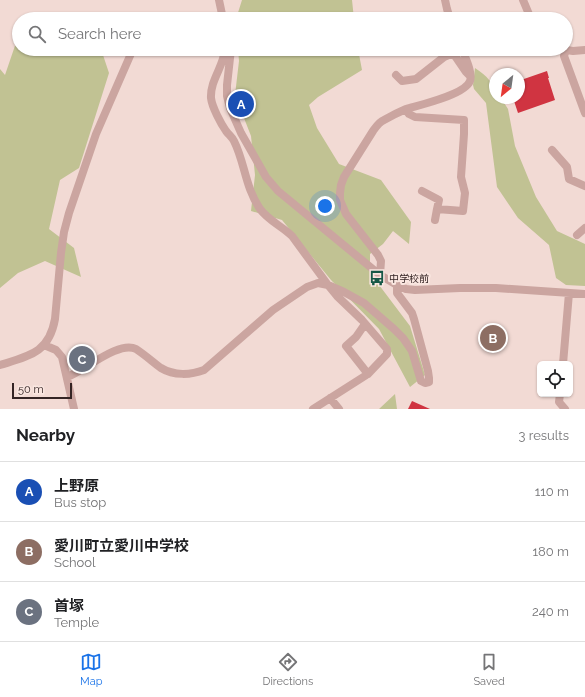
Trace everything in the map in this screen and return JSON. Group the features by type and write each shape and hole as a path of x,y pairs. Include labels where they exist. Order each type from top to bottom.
{"street":[{"path":"219,0 222,12"},
{"path":"445,0 447,12"},
{"path":"524,0 528,12"},
{"path":"573,50 585,50"},
{"path":"0,365 30,355 36,351 44,345 54,329 60,253 69,213 96,134 130,56"},
{"path":"224,56 215,79 212,92 212,102 214,110 235,143 251,193 259,207 270,220 292,236 337,296 362,320 387,349 387,354 368,374 313,409"},
{"path":"230,56 227,85 227,96 230,108 241,134 266,177 278,191 380,275 406,289 415,290 496,288 585,294"},
{"path":"396,75 402,81 416,79 446,56"},
{"path":"456,56 470,76"},
{"path":"380,275 381,261 378,255 346,214 342,206 340,200 341,185 348,170 377,125 383,120 406,110 442,99 467,86 470,81 470,76 469,67 465,56"},
{"path":"564,56 585,114"},
{"path":"406,110 409,114 415,117 464,120 461,177 465,193 463,212 437,209"},
{"path":"552,150 567,166 569,179 585,186"},
{"path":"422,191 439,200 435,220"},
{"path":"577,235 585,228"},
{"path":"67,377 75,375 107,355 128,347 136,349 166,371 183,374 204,370 274,310 307,286 318,283 328,285 364,303 400,335 412,351 421,381 427,383 429,382 428,370 416,324 412,313 397,293 397,285"},
{"path":"562,361 569,293"},
{"path":"365,324 356,337 346,346 368,374"},
{"path":"44,345 56,350 62,357 74,409"},
{"path":"560,397 559,402 564,409"},
{"path":"330,398 339,409"}],"green space":[{"path":"242,0 352,0 353,12 238,12"},
{"path":"12,54 12,56 103,56 109,73 79,168 60,180 49,229 74,248 81,277 45,261 18,273 0,288 0,69 5,75"},
{"path":"239,56 359,56 362,70 318,97 309,105 317,128 339,164 381,180 411,222 409,244 393,231 383,244 370,254 370,273 410,326 425,375 410,387 379,329 331,280 282,220 251,211 255,175 251,136 235,95"},
{"path":"475,68 489,79 489,104 505,104 508,109 515,146 536,197 557,231 585,244 585,286 566,285 556,278 549,245 518,218 497,187 486,103 474,89"},
{"path":"395,394 397,409 379,409"}],"building":[{"path":"547,71 555,100 518,113 515,104 525,104 525,79"},
{"path":"412,401 430,409 408,409"}],"place":[{"name":"上野原","path":"241,104"},
{"name":"中学校前","path":"377,278"},
{"name":"愛川町立愛川中学校","path":"493,338"},
{"name":"首塚","path":"82,359"}]}
